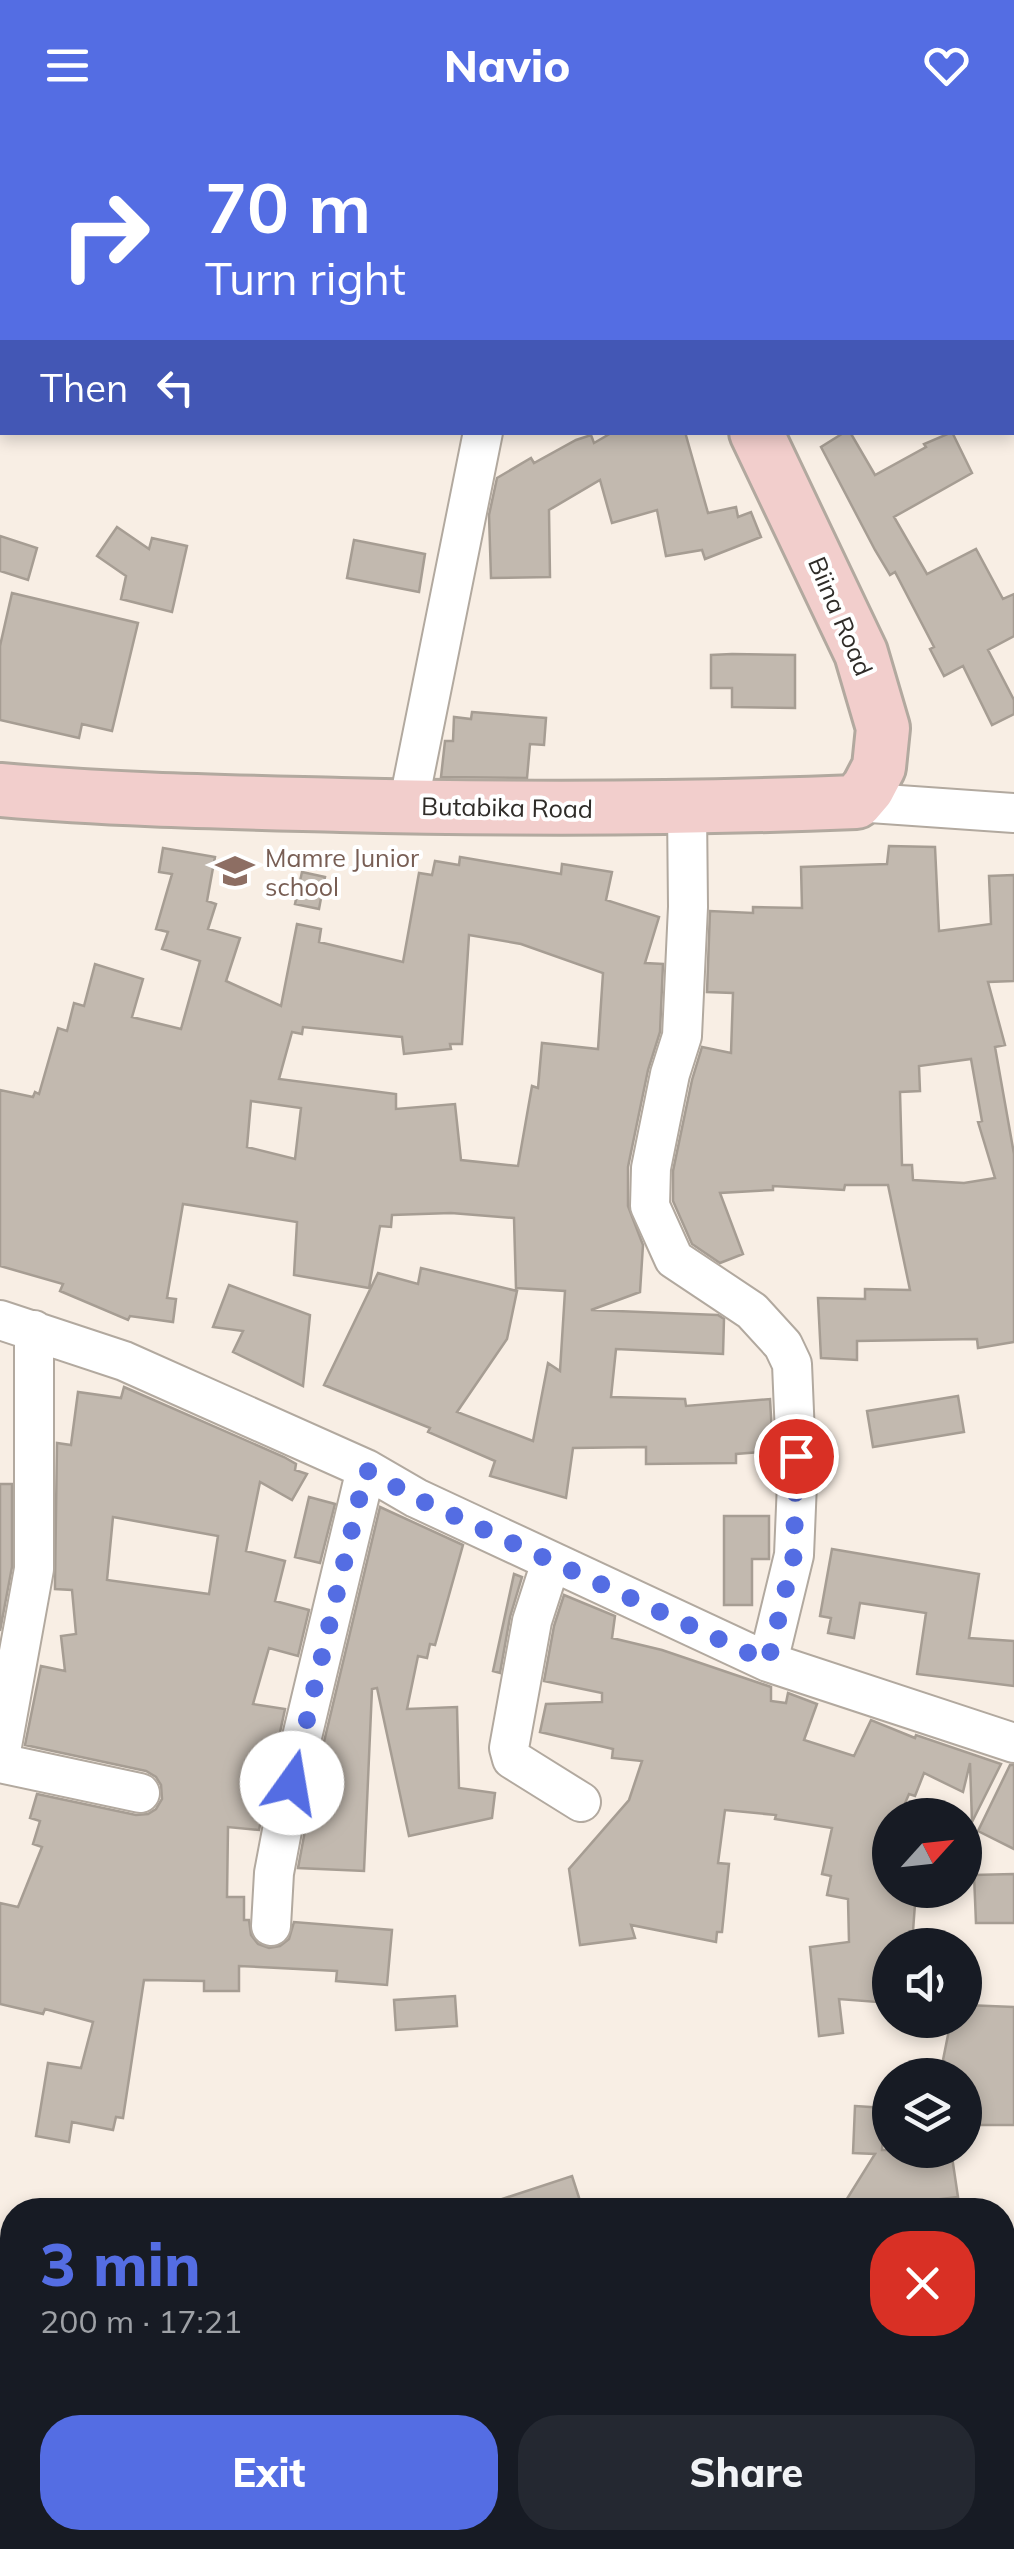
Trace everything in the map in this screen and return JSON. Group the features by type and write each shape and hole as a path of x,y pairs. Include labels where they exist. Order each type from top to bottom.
{"main road":[{"name":"Biina Road","path":"757,435 861,653 883,728 879,766 856,802"},
{"name":"Butabika Road","path":"0,790 166,800 408,806 687,809 856,802"}],"street":[{"path":"408,806 483,435"},
{"name":"Butabika Road","path":"856,802 1014,813"},
{"path":"687,809 688,907 682,1036 651,1168 650,1206 674,1259 752,1312 783,1345 792,1364 797,1483 794,1555 768,1662"},
{"path":"140,1793 0,1760 34,1569 17,1325 124,1361 366,1470 416,1498 768,1662 1014,1743"},
{"path":"272,1926 274,1874 292,1783 366,1470"},
{"path":"551,1562 532,1621 509,1748 512,1759 581,1802"}],"building":[{"path":"591,435 594,443 608,435 686,435 708,513 736,507 738,517 751,512 761,537 705,559 702,550 666,556 657,510 612,523 600,480 549,510 550,577 491,578 489,515 497,478 531,458 534,463 576,440"},
{"path":"840,435 852,435 875,475 926,447 924,444 953,435 972,473 894,517 927,574 976,549 1003,599 1014,594 1014,636 988,650 1014,700 1014,714 992,725 963,666 944,676 930,649 934,647 895,572 890,575 875,550 821,447"},
{"path":"117,527 149,549 152,538 187,546 172,612 121,599 126,576 97,556"},
{"path":"0,536 37,548 28,580 0,571"},
{"path":"354,540 425,554 419,592 347,578"},
{"path":"12,593 138,623 112,731 82,724 79,738 0,720 0,646"},
{"path":"711,655 795,655 795,708 732,707 732,688 711,688"},
{"path":"472,712 546,718 544,745 530,744 527,778 441,777 445,741 453,741 454,717 471,719"},
{"path":"889,846 935,847 939,931 991,924 989,876 1014,875 1014,981 988,982 1005,1045 995,1047 1014,1154 1014,1342 978,1348 977,1339 857,1341 857,1360 821,1358 818,1298 865,1299 865,1289 910,1290 888,1185 845,1185 844,1190 773,1186 773,1190 720,1193 743,1254 720,1263 692,1244 673,1201 673,1171 702,1047 731,1053 733,993 707,992 710,911 753,913 753,907 802,908 801,867 887,864","holes":["971,1059 982,1121 978,1122 995,1178 964,1183 913,1180 912,1165 902,1165 900,1092 920,1091 919,1066"]},
{"path":"163,848 215,857 207,901 216,904 208,929 240,938 226,981 281,1006 297,924 321,929 319,942 403,962 419,873 432,875 435,861 459,865 460,857 561,874 562,864 612,872 606,900 659,917 645,963 663,964 660,1032 628,1167 628,1206 643,1245 640,1292 591,1310 718,1315 724,1319 723,1354 616,1349 611,1397 685,1399 686,1406 770,1399 773,1451 736,1454 736,1463 646,1464 646,1447 573,1448 566,1498 490,1476 495,1461 428,1432 430,1428 324,1385 378,1273 418,1284 421,1268 517,1291 507,1339 457,1412 533,1441 548,1363 560,1371 565,1291 516,1288 514,1218 451,1213 392,1215 391,1227 380,1226 369,1288 294,1275 297,1222 183,1204 167,1298 176,1299 173,1322 130,1316 128,1320 60,1291 63,1284 0,1266 0,1090 33,1097 35,1092 39,1094 58,1028 67,1031 74,1003 84,1006 95,964 143,979 132,1017 181,1029 200,961 162,949 168,932 156,929 172,874 159,872","holes":["469,935 521,944 603,973 598,1049 542,1043 538,1088 532,1086 518,1166 461,1160 455,1104 396,1109 396,1094 279,1079 292,1032 302,1034 303,1027 402,1037 404,1054 451,1049 450,1044 462,1044","251,1101 301,1108 295,1159 247,1147"]},
{"path":"302,872 325,877 319,909 295,904"},
{"path":"229,1285 310,1315 303,1386 233,1352 243,1331 213,1327"},
{"path":"124,1387 284,1457 296,1464 295,1470 307,1474 292,1500 260,1482 246,1551 285,1561 275,1601 309,1610 298,1656 269,1648 253,1704 285,1709 259,1830 228,1827 227,1897 244,1897 244,1920 249,1920 251,1935 258,1944 269,1948 289,1939 294,1922 392,1930 387,1985 336,1981 337,1971 239,1966 239,1991 204,1991 204,1981 144,1980 123,2118 116,2117 113,2130 72,2122 69,2142 36,2136 48,2063 81,2068 93,2022 45,2009 43,2014 0,2004 0,1903 18,1907 42,1847 33,1844 40,1821 30,1818 37,1794 136,1815 148,1814 162,1799 161,1785 146,1771 25,1745 41,1666 65,1671 61,1636 76,1634 72,1590 55,1589 57,1443 71,1445 78,1392 121,1398","holes":["113,1517 218,1536 209,1594 107,1580"]},
{"path":"958,1396 964,1432 873,1447 867,1411"},
{"path":"0,1484 12,1484 12,1567 0,1631"},
{"path":"309,1497 335,1504 320,1563 295,1557"},
{"path":"380,1507 463,1545 435,1645 430,1644 427,1658 418,1656 407,1709 457,1707 459,1788 495,1793 492,1818 409,1836 377,1688 372,1689 364,1871 298,1868 313,1788"},
{"path":"724,1516 769,1516 769,1559 752,1559 752,1605 724,1605"},
{"path":"832,1549 979,1574 969,1638 1014,1641 1014,1686 917,1674 926,1613 860,1603 854,1638 828,1633 831,1618 820,1616"},
{"path":"514,1574 522,1577 500,1673 493,1671"},
{"path":"564,1595 615,1616 612,1638 662,1650 771,1687 771,1701 786,1703 788,1693 817,1704 804,1740 854,1756 871,1720 1001,1764 982,1802 982,1798 971,1798 970,1763 963,1792 924,1773 915,1796 872,1798 872,1908 915,1908 913,1928 872,1928 872,2002 839,1999 843,2033 819,2036 810,1947 849,1942 848,1899 827,1895 831,1876 822,1874 832,1828 775,1819 776,1815 725,1810 718,1863 729,1864 722,1932 717,1932 716,1942 631,1925 635,1938 580,1945 569,1869 629,1800 642,1761 612,1758 613,1749 540,1732 546,1704 602,1702 602,1693 544,1681"},
{"path":"1010,1765 1014,1765 1014,1849 982,1833 982,1823"},
{"path":"1014,1874 1014,1923 976,1923 975,1908 982,1908 982,1875"},
{"path":"455,1996 457,2026 396,2030 394,2000"},
{"path":"982,2006 1014,2007 1014,2125 982,2125 982,2058 943,2058 947,2038 982,2038"},
{"path":"855,2106 872,2107 872,2154 853,2153"},
{"path":"872,2159 872,2168 954,2168 958,2197 949,2198 848,2198"},
{"path":"572,2176 579,2198 505,2198"}],"place":[{"name":"Mamre Junior school","path":"235,871"}],"route":[{"path":"292,1783 366,1470 416,1498 768,1662 794,1555 796,1456"}]}
